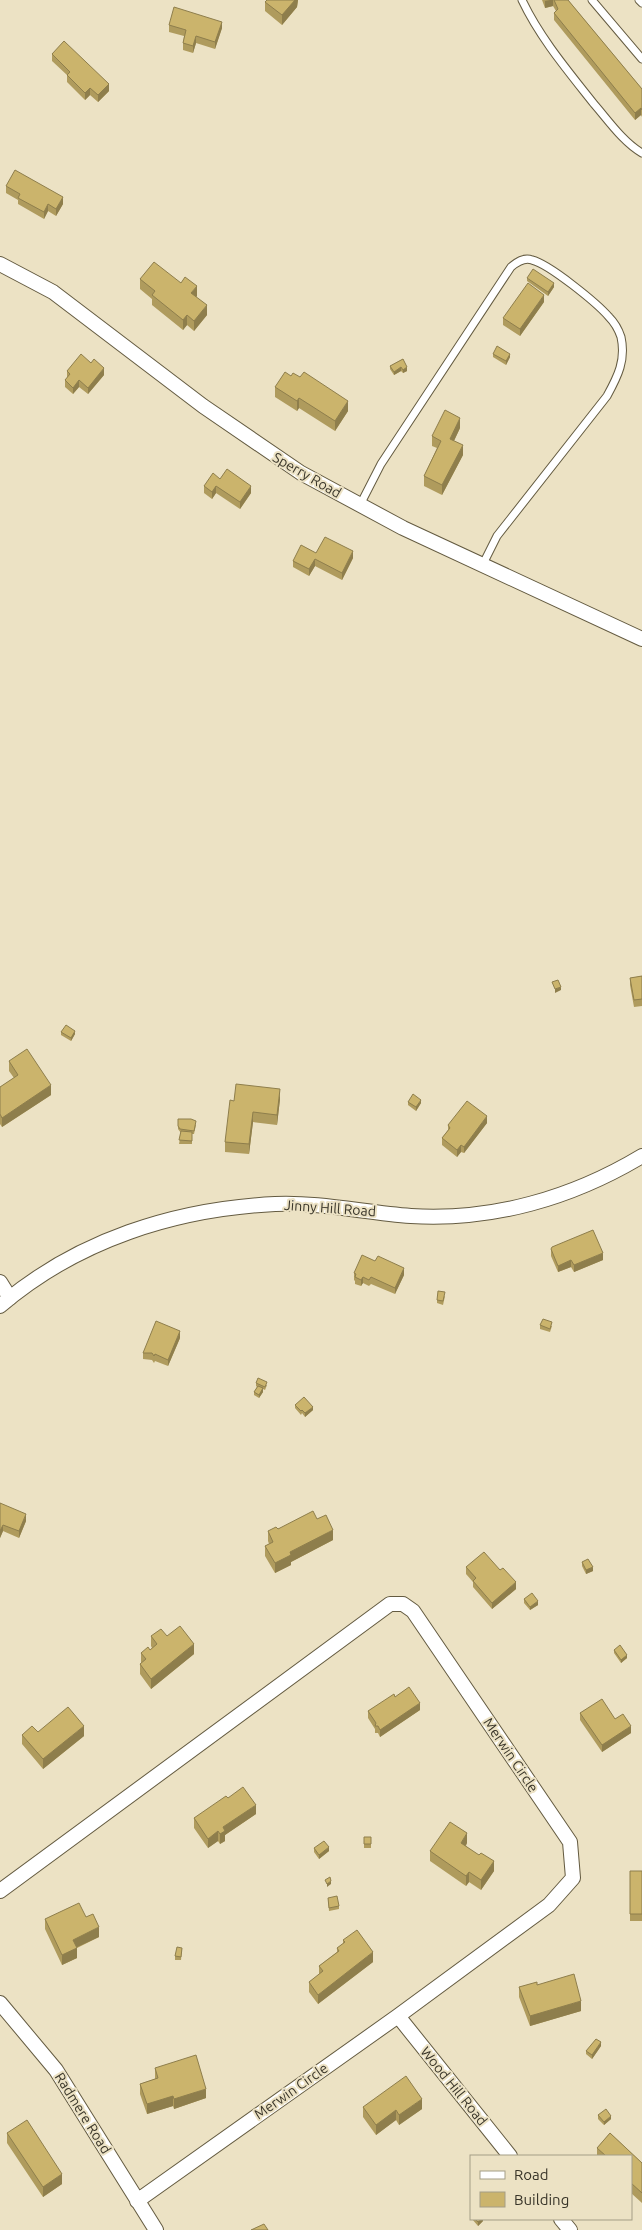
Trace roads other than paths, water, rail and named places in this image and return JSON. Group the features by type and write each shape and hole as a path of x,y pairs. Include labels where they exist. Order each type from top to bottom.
{"street":[{"name":"Sperry Road","path":"0,264 53,292 203,406 301,473 482,566 642,639"},
{"name":"Jinny Hill Road","path":"5,1302 51,1268 91,1247 130,1231 179,1217 233,1207 276,1204 309,1204 412,1216 456,1216 492,1213 532,1204 575,1189 642,1156"},
{"path":"0,1282 5,1302"},
{"name":"Merwin Circle","path":"0,1891 390,1604 403,1604 413,1611 570,1842 573,1878 549,1905 398,2016 137,2201"},
{"name":"Radmere Road","path":"0,2003 56,2070 156,2230"},
{"name":"Wood Hill Road","path":"398,2016 509,2155"},
{"path":"561,2220 570,2230"}],"lane":[{"path":"522,0 532,21 565,68 620,134 642,153"},
{"path":"592,0 642,59"},
{"path":"639,0 642,3"},
{"path":"360,505 381,464 511,267 521,260 532,260 565,279 610,318 620,335 624,355 620,373 607,396 497,536 482,566"}]}
